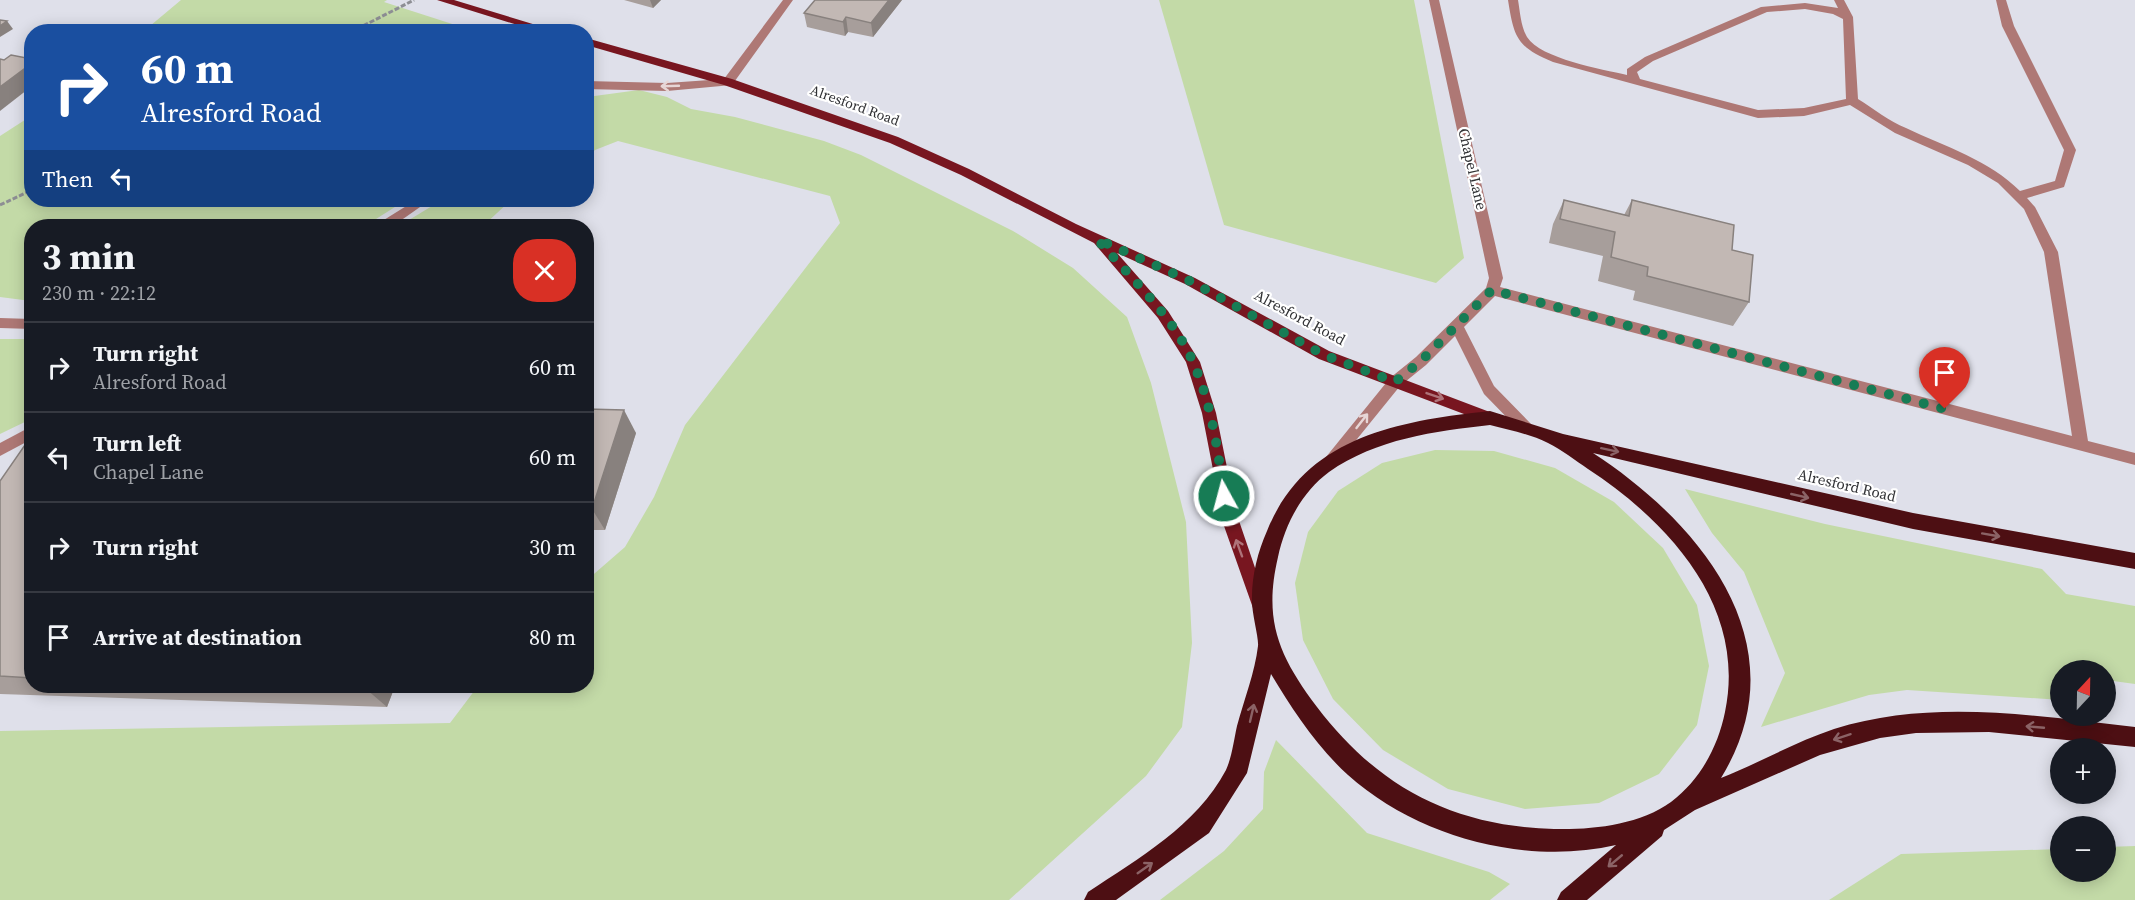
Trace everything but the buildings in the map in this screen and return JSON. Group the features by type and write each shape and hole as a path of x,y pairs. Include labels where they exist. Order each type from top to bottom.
{"highway":[{"path":"1660,823 1616,836 1547,841 1506,837 1445,819 1401,800 1363,774 1326,737 1297,696 1268,646 1260,622 1259,603 1264,571 1273,539 1286,509 1301,486 1331,461 1410,428 1490,418 1553,437 1636,493 1672,528 1713,581 1734,627 1739,662 1739,692 1729,738 1714,771 1689,802"},
{"name":"Alresford Road","path":"1553,437 1913,521 2135,561"},
{"path":"1096,900 1149,865 1201,825 1236,773 1268,646"},
{"path":"1569,900 1660,823 1689,802 1761,772 1796,753 1845,735 1901,723 1960,721 2135,737"}],"main road":[{"path":"442,0 526,24"},
{"name":"Alresford Road","path":"594,43 728,82 894,140 1097,239 1190,281 1324,355 1490,418"},
{"name":"Alresford Road","path":"1097,239 1161,313 1193,361 1214,424 1224,496 1236,542 1259,603"}],"street":[{"path":"594,85 667,87 728,82 788,0"},
{"name":"Chapel Lane","path":"1434,0 1494,263 1496,278 1492,290"},
{"path":"1513,0 1519,36 1529,48 1557,60 1758,114 1804,112 1852,101 1899,130 1972,162 2002,180 2030,207 2051,252 2081,445"},
{"path":"1839,0 1848,16 1852,101"},
{"path":"2001,0 2008,27 2070,150 2060,184 2019,196"},
{"path":"1636,82 1631,71 1649,59 1765,9 1805,6 1836,11 1848,16"},
{"path":"395,219 413,207"},
{"path":"1331,461 1395,382 1492,290 2135,459"},
{"path":"0,324 24,324"},
{"path":"1456,325 1489,390 1526,428"},
{"path":"0,450 24,436"}],"path":[{"path":"367,24 414,0"},
{"path":"0,205 24,194"}],"green space":[{"path":"181,0 387,0 384,2 452,24 152,24"},
{"path":"1159,0 1414,0 1464,258 1436,283 1224,225"},
{"path":"639,90 667,97 691,109 735,117 824,141 861,155 1013,231 1073,268 1127,317 1151,383 1186,522 1192,643 1182,727 1146,776 1009,900 0,900 0,731 450,723 473,693 594,693 594,574 625,547 654,497 685,425 840,223 830,196 618,141 594,151 594,96"},
{"path":"24,121 24,207 395,207 376,219 24,219 24,300 0,297 0,136"},
{"path":"430,207 503,207 491,219 411,219"},
{"path":"0,339 24,339 24,422 0,434"},
{"path":"1435,450 1494,451 1555,468 1614,502 1663,548 1697,605 1709,666 1697,725 1659,774 1599,803 1525,809 1448,789 1383,750 1333,699 1303,640 1295,583 1308,532 1338,491 1382,463"},
{"path":"1685,489 1825,524 2042,569 2066,594 2135,606 2135,684 2116,681 2116,660 2050,660 2050,699 1907,690 1869,695 1761,727 1785,673 1744,572 1712,533"},
{"path":"1276,740 1367,833 1489,872 1510,884 1490,900 1160,900 1224,851 1263,809 1264,772"},
{"path":"2135,846 2135,900 1829,900 1901,854 2050,849 2050,882 2116,882 2116,847"}],"route":[{"path":"1224,496 1214,424 1193,361 1161,313 1097,239 1190,281 1324,355 1353,368 1395,382 1421,361 1492,290 1945,409"}]}
